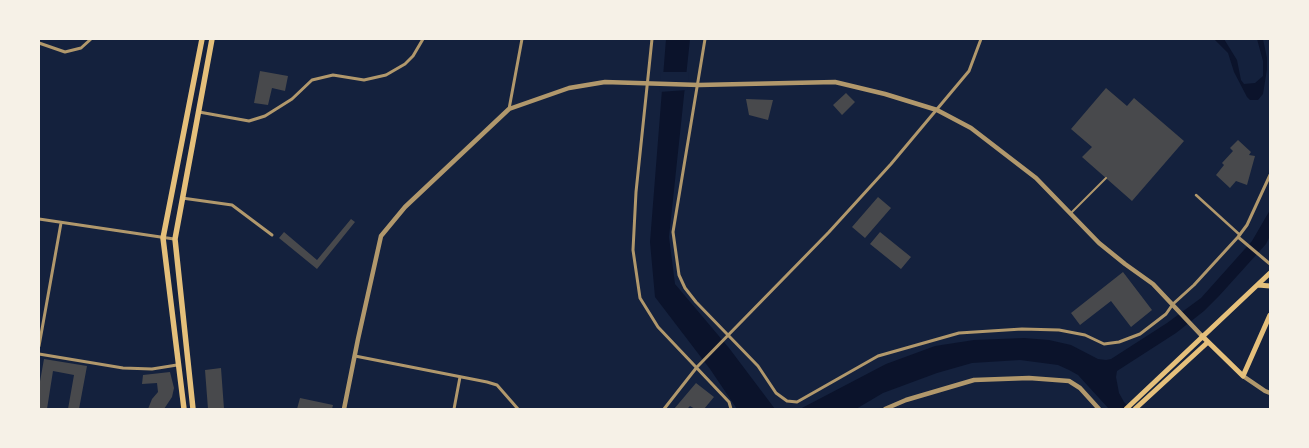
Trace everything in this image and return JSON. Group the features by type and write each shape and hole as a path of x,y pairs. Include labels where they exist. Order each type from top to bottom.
{"main road":[{"path":"184,409 177,365 163,238 202,39"},
{"path":"193,409 174,239 212,39"},
{"path":"1135,407 1202,336 1270,273"},
{"path":"1258,285 1270,286"},
{"path":"1202,336 1244,376 1270,315"},
{"path":"1126,409 1135,407 1208,342"}],"street":[{"path":"39,43 65,52 81,48 91,39"},
{"path":"198,112 249,121 265,116 292,99 312,80 333,75 364,80 386,75 413,56 423,39"},
{"path":"509,109 522,39"},
{"path":"652,39 636,192 633,250 640,298 658,327 729,402 731,409"},
{"path":"705,39 674,232 679,275 685,288 696,302 758,366 776,393 787,401 797,402 878,356 959,333 1022,329 1060,330 1084,335 1104,344 1120,342 1140,334 1166,314 1173,304 1194,285 1239,236 1247,225 1270,175"},
{"path":"664,409 697,367 830,232 937,110 969,71 981,39"},
{"path":"344,409 381,236 405,207 509,109 569,88 605,82 690,85 835,82 937,110 972,128 1036,178 1099,243 1153,284 1202,336"},
{"path":"1196,195 1270,264"},
{"path":"182,198 232,204 272,235"},
{"path":"39,219 174,239"},
{"path":"39,346 61,222"},
{"path":"39,354 123,368 152,369 177,365"},
{"path":"355,356 460,376 497,386 518,409"},
{"path":"454,409 460,376"},
{"path":"1244,376 1270,393"},
{"path":"886,409 906,400 974,380 1029,378 1069,381 1080,388 1099,409"}],"lane":[{"path":"1071,213 1106,178"}],"water":[{"path":"666,39 690,39 669,237 675,284 729,348 775,409 737,409 710,369 655,297 650,242"},
{"path":"1214,39 1224,39 1237,60 1241,80 1244,84 1255,83 1263,76 1263,61 1257,39 1263,39 1267,69 1263,94 1258,100 1250,100 1247,97 1234,72 1228,53"},
{"path":"1270,210 1270,236 1266,244 1219,296 1204,311 1176,333 1117,371 1116,377 1119,393 1131,409 1109,409 1078,375 1058,365 1020,360 972,363 937,373 883,393 856,409 800,409 886,364 935,346 974,340 1024,338 1049,340 1071,345 1098,359 1111,359 1167,323 1201,298 1252,241"}],"pier":[{"path":"661,72 689,72 687,90 659,92"}],"building":[{"path":"260,71 288,76 285,91 272,88 268,105 254,103"},
{"path":"1106,88 1127,106 1134,98 1184,141 1132,201 1082,157 1092,147 1071,129"},
{"path":"846,93 855,102 842,115 833,105"},
{"path":"746,99 773,100 768,120 749,115"},
{"path":"1238,140 1251,152 1249,155 1255,156 1247,185 1236,181 1230,188 1216,175 1224,165 1222,163 1233,151 1230,148"},
{"path":"878,197 891,208 865,238 852,227"},
{"path":"351,219 355,222 317,269 279,238 284,232 317,260"},
{"path":"880,232 911,257 901,269 870,244"},
{"path":"1123,272 1152,310 1131,327 1111,301 1080,325 1071,313"},
{"path":"44,359 87,366 79,409 68,409 74,375 53,371 47,409 39,409 39,387"},
{"path":"221,368 224,409 208,409 205,370"},
{"path":"170,372 174,388 172,397 164,409 148,409 152,399 158,392 157,383 142,384 143,375"},
{"path":"696,383 714,397 704,409 695,409 690,406 687,409 674,409"},
{"path":"300,398 333,405 332,409 297,409"}]}
